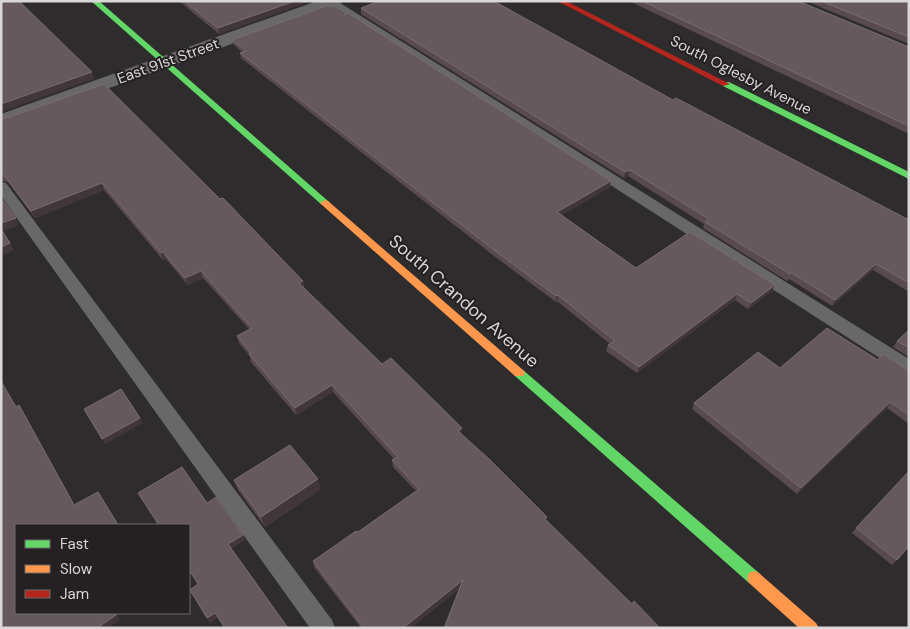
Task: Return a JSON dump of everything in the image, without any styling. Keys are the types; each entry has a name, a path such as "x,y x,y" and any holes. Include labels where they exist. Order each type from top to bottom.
{"street":[{"name":"South Crandon Avenue","path":"94,1 811,628"},
{"name":"South Oglesby Avenue","path":"560,1 909,176"},
{"name":"East 91st Street","path":"1,121 332,2"}],"lane":[{"path":"332,2 909,368"},
{"path":"1,186 324,628"}],"building":[{"path":"1,1 19,1 92,72 1,104"},
{"path":"184,1 295,1 218,28"},
{"path":"380,1 487,1 499,4 673,100 676,98 909,220 909,283 876,264 835,300 705,222 709,219 630,170 625,172 361,8"},
{"path":"642,1 798,1 909,47 909,126"},
{"path":"821,1 909,1 909,37"},
{"path":"329,5 344,15 348,13 611,181 557,212 636,268 690,232 775,285 751,303 737,294 639,367 608,345 615,341 558,295 556,296 494,250 240,53 246,51 232,40"},
{"path":"104,84 220,199 223,198 303,281 299,283 382,364 391,358 462,428 458,431 547,517 545,519 632,604 634,601 660,628 444,628 463,580 403,628 364,628 313,561 419,489 392,460 398,457 332,385 295,408 249,354 251,353 237,336 252,328 201,271 185,278 163,252 161,253 102,183 31,211 4,175 1,174 1,120"},
{"path":"1,198 16,218 1,223"},
{"path":"1,229 10,243 1,247"},
{"path":"827,328 878,360 883,354 909,369 909,415 890,402 801,488 694,403 758,352 780,368"},
{"path":"909,330 909,348 897,341"},
{"path":"1,381 16,407 19,405 74,505 98,492 117,523 15,524 15,614 116,615 97,628 1,628"},
{"path":"121,389 140,418 102,439 84,409"},
{"path":"290,445 318,479 261,517 234,480"},
{"path":"182,467 207,503 216,497 243,535 228,544 288,628 225,628 215,613 207,618 190,590 198,584 190,572 190,524 158,524 138,493"},
{"path":"909,471 909,546 897,560 856,528"}],"traffic: fast":[{"path":"94,1 325,203"},
{"path":"726,84 909,176"},
{"path":"519,373 754,578"}],"traffic: slow":[{"path":"325,203 519,373"},
{"path":"754,578 811,628"}],"traffic: jam":[{"path":"560,1 726,84"}]}
